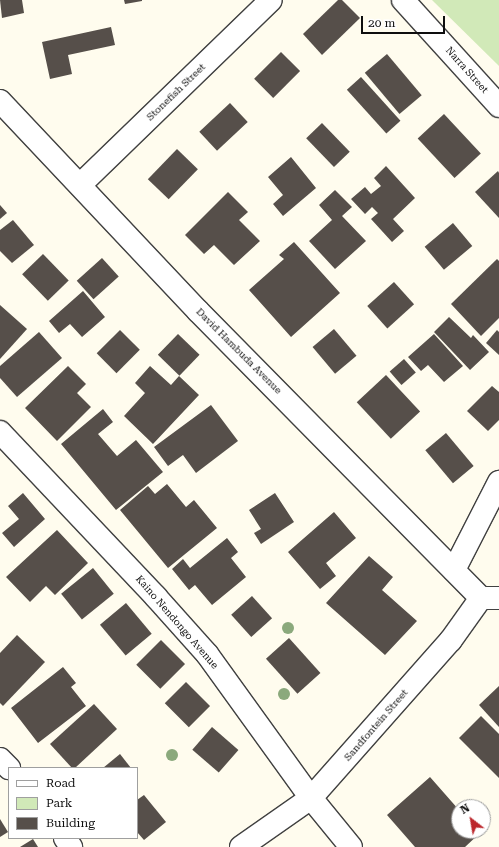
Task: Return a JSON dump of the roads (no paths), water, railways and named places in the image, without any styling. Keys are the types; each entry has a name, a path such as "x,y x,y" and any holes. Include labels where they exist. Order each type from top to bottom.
{"street":[{"name":"Stonefish Street","path":"81,184 271,0"},
{"name":"Narra Street","path":"402,0 499,106"},
{"name":"David Hambuda Avenue","path":"0,101 81,184 198,311 454,570 490,598"},
{"name":"Kaino Nendongo Avenue","path":"0,432 156,597 207,654 311,798 351,847"},
{"path":"454,570 499,482"},
{"name":"Sandfontein Street","path":"241,847 311,798 490,598"},
{"path":"0,759 8,767"}]}
